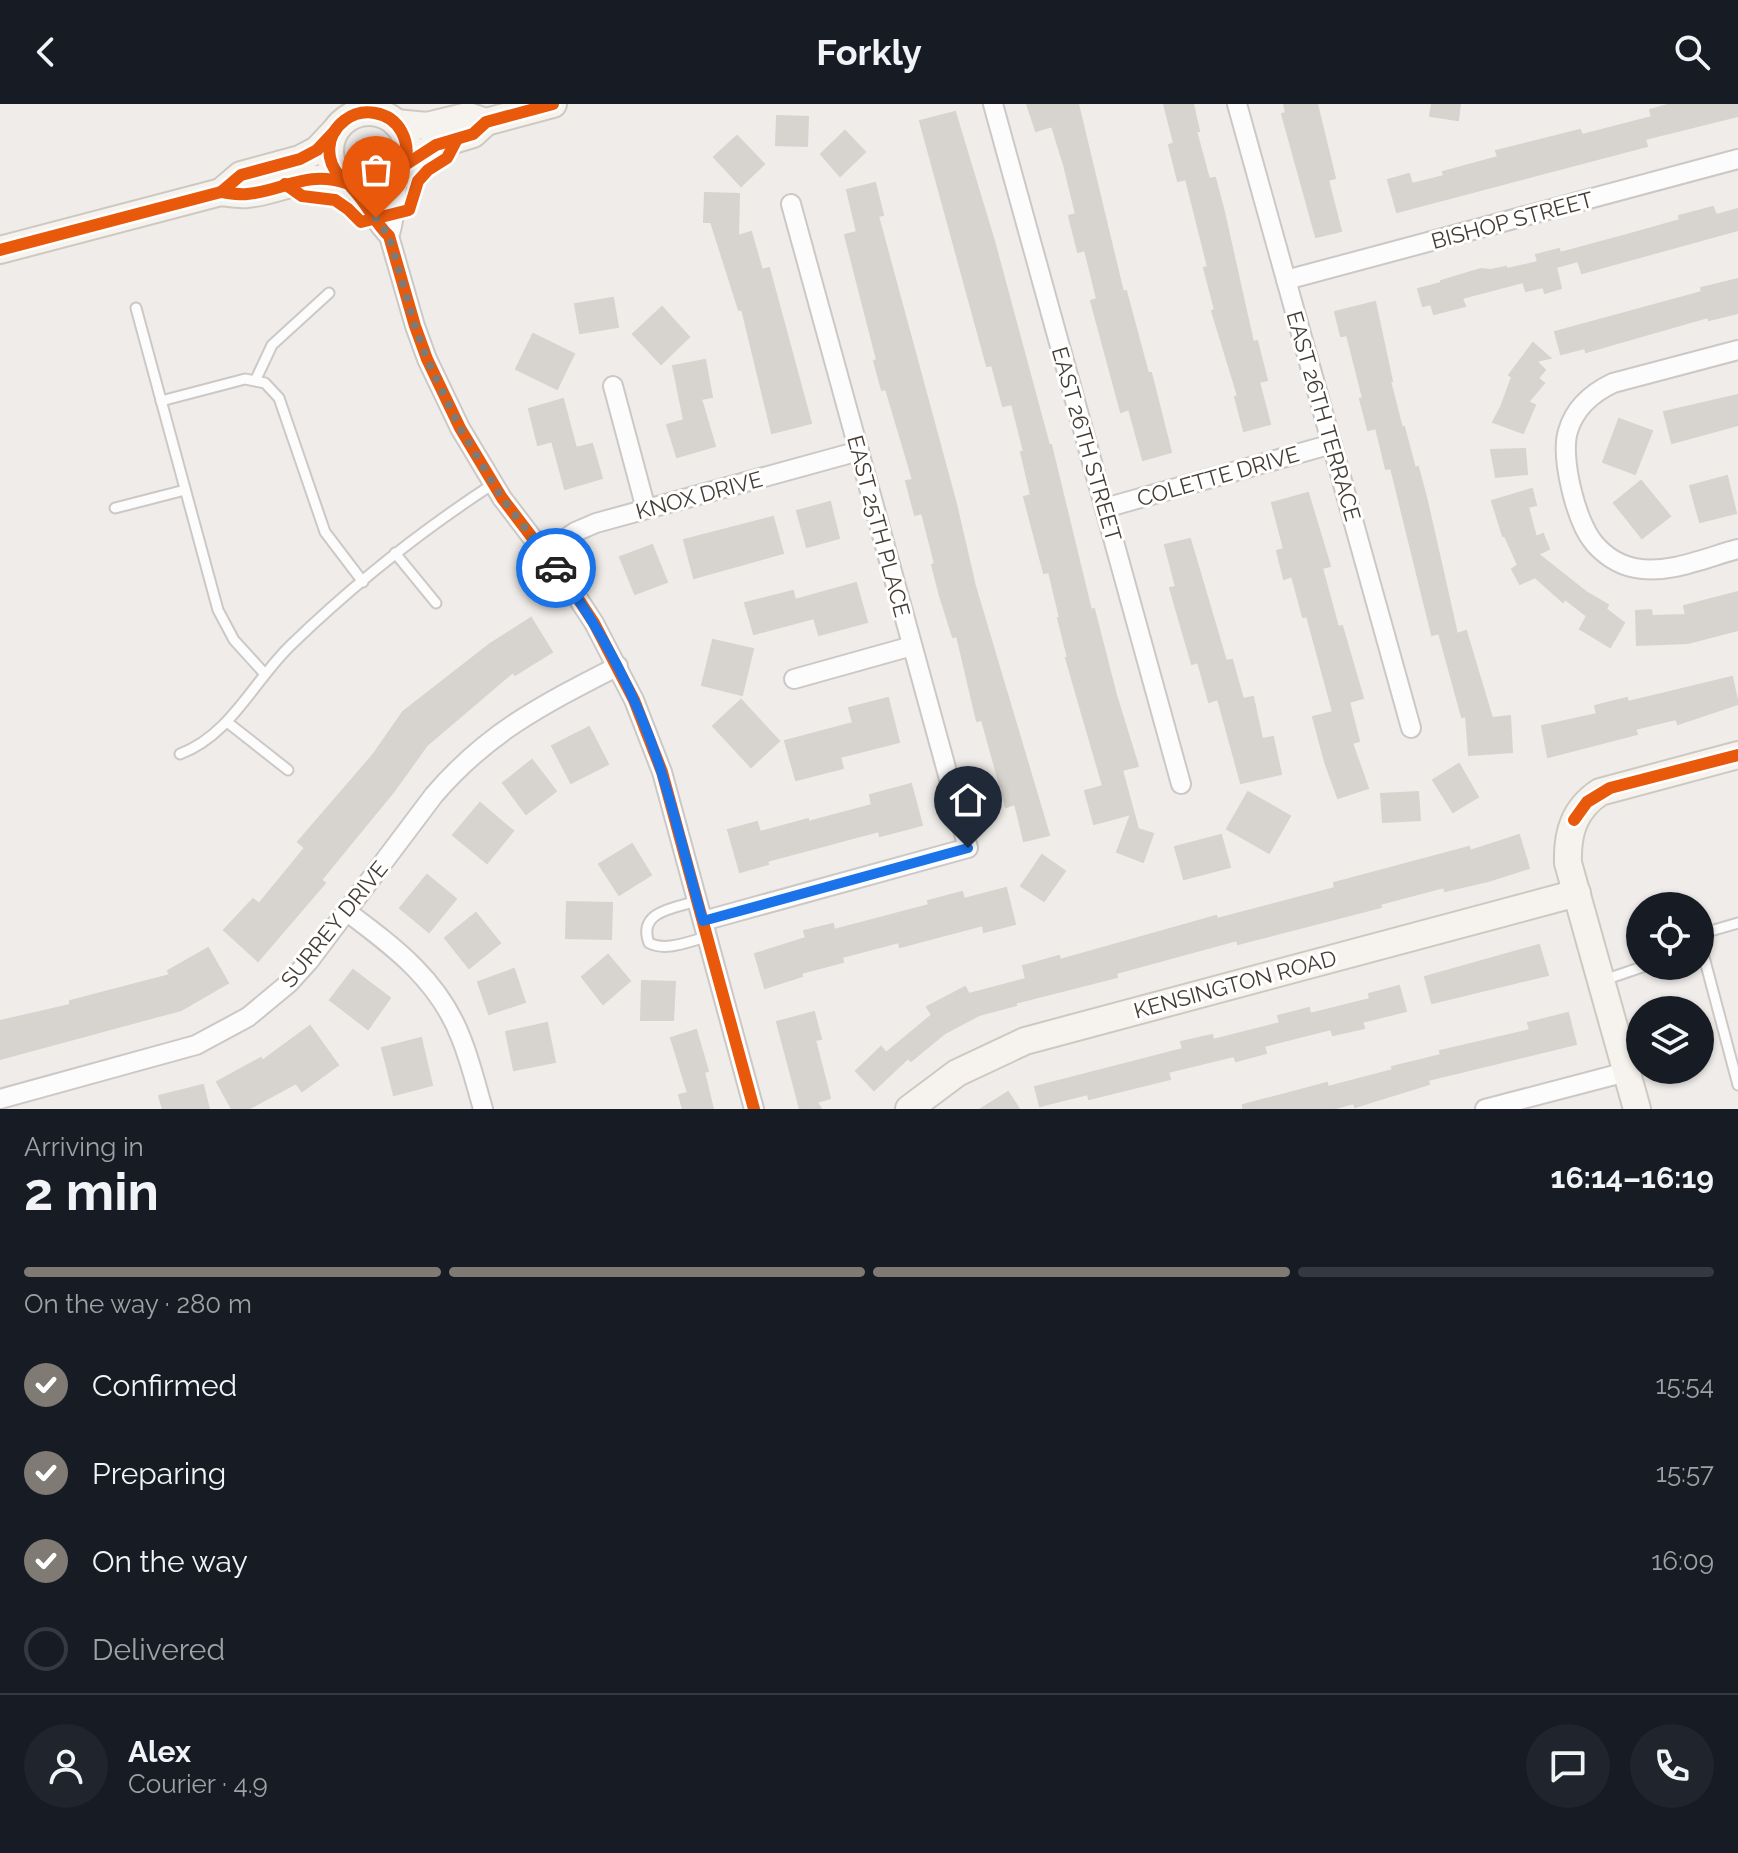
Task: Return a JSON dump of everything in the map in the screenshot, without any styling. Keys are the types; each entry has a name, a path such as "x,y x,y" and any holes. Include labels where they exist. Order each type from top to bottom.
{"street":[{"path":"0,250 221,192 247,194 322,179 364,190 379,189 436,145 473,134 486,122 553,104"},
{"name":"EAST 26TH STREET","path":"993,104 1181,784"},
{"name":"EAST 26TH TERRACE","path":"1237,104 1411,728"},
{"path":"221,192 241,175 300,159 317,150 338,121 359,114 384,114 427,126 468,116 486,122"},
{"path":"384,114 406,143 389,236"},
{"path":"338,121 330,149 331,162 337,174 366,202 382,230 389,236 427,359 460,428 493,484 594,623 639,711 662,772 754,1109"},
{"name":"BISHOP STREET","path":"1286,280 1738,159"},
{"name":"EAST 25TH PLACE","path":"705,929 968,848 791,204"},
{"path":"1738,350 1613,383 1598,391 1574,415 1565,445 1565,460 1584,526 1592,541 1619,563 1652,570 1738,549"},
{"path":"613,386 646,509"},
{"name":"COLETTE DRIVE","path":"1105,508 1332,444"},
{"name":"KNOX DRIVE","path":"545,553 585,528 859,451"},
{"path":"794,679 912,646"},
{"name":"SURREY DRIVE","path":"0,1099 174,1052 223,1032 248,1017 289,983 434,795 477,750 536,708 618,666"},
{"path":"1485,1109 1626,1072 1568,863 1567,849 1574,820 1587,802 1610,788 1736,759"},
{"name":"KENSINGTON ROAD","path":"909,1109 939,1084 1025,1041 1577,893"},
{"path":"346,911 397,949 437,991 462,1040 483,1109"},
{"path":"1630,1084 1637,1109"}],"lane":[{"path":"256,379 272,345 329,293"},
{"path":"136,308 218,610 234,640 264,673"},
{"path":"161,401 232,381 256,379 265,383 279,398 325,532 363,582"},
{"path":"180,754 207,742 292,643 395,553 434,522 493,484"},
{"path":"115,508 185,490"},
{"path":"395,553 436,603"},
{"path":"227,722 288,770"},
{"path":"697,901 651,917 646,926 646,935 649,943 667,947 705,929"},
{"path":"1714,930 1738,923"},
{"path":"1601,981 1626,972"},
{"path":"1710,980 1738,1085"}],"building":[{"path":"1027,104 1078,104 1123,292 1126,291 1148,373 1151,373 1171,452 1143,460 1129,409 1121,412 1091,301 1097,299 1085,250 1078,252 1069,216 1076,214 1064,165 1052,126 1036,131"},
{"path":"1164,104 1193,104 1199,131 1196,131 1209,179 1215,178 1253,342 1257,341 1267,380 1259,382 1270,424 1244,431 1235,397 1238,396 1212,311 1215,310 1204,268 1208,267 1186,179 1178,181 1169,145 1174,143"},
{"path":"1284,104 1317,104 1335,178 1328,180 1341,231 1316,237 1282,114 1286,113"},
{"path":"1432,104 1460,104 1458,120 1430,116"},
{"path":"1671,104 1738,104 1738,116 1645,139 1647,146 1397,212 1388,180 1409,174 1412,184 1444,176 1443,172 1498,157 1496,151 1580,130 1582,135 1652,117 1650,110"},
{"path":"955,112 1051,445 1091,610 1094,609 1138,766 1122,770 1138,829 1153,834 1143,862 1117,852 1131,814 1094,824 1085,791 1103,786 1066,658 1049,572 1044,573 1024,497 1031,495 1021,452 1024,452 1012,404 1003,406 992,365 987,366 920,121"},
{"path":"777,116 808,117 807,146 776,145"},
{"path":"845,131 865,152 840,176 821,154"},
{"path":"737,136 764,164 741,186 714,157"},
{"path":"875,183 883,215 878,216 956,504 975,586 1049,835 1024,841 1015,804 1006,807 982,720 977,721 957,636 953,637 940,596 922,513 915,515 906,481 913,480 886,389 882,390 845,235 857,232 847,190"},
{"path":"705,193 739,194 738,236 751,232 762,270 769,268 811,423 772,433 742,309 739,310 711,222 704,222"},
{"path":"1713,207 1716,215 1738,209 1738,230 1582,273 1578,261 1556,267 1561,288 1545,293 1543,287 1526,291 1523,282 1462,298 1465,306 1434,314 1431,304 1423,306 1418,289 1441,281 1481,269 1507,269 1538,262 1536,255 1559,249 1560,253 1627,235"},
{"path":"1738,279 1738,313 1709,320 1708,317 1586,352 1585,348 1561,354 1555,332 1702,292 1701,288"},
{"path":"613,298 618,327 580,333 575,304"},
{"path":"1375,302 1390,381 1415,468 1418,467 1457,634 1466,631 1492,718 1510,716 1512,752 1469,755 1466,716 1462,717 1439,633 1432,635 1391,468 1386,469 1376,428 1368,430 1347,335 1341,336 1335,312"},
{"path":"662,307 689,337 661,364 633,334"},
{"path":"533,334 574,354 557,389 516,369"},
{"path":"1533,343 1550,358 1536,361 1545,370 1538,378 1544,383 1528,402 1535,405 1523,433 1493,422 1512,377 1509,375"},
{"path":"705,360 712,397 701,399 715,446 677,457 667,425 684,420 673,366"},
{"path":"1738,395 1738,425 1672,443 1664,412"},
{"path":"563,399 576,448 592,444 602,478 565,489 552,441 538,445 529,409"},
{"path":"1619,419 1652,431 1635,474 1603,462"},
{"path":"1525,449 1527,474 1496,477 1491,450"},
{"path":"1727,476 1736,513 1700,522 1690,486"},
{"path":"1641,481 1670,516 1642,538 1614,503"},
{"path":"1532,489 1536,505 1528,507 1536,537 1543,534 1549,549 1538,554 1586,592 1608,605 1606,609 1624,623 1610,647 1580,629 1587,616 1565,599 1563,602 1535,577 1520,584 1512,569 1518,565 1503,536 1492,501"},
{"path":"1308,493 1330,566 1322,568 1338,627 1342,626 1363,698 1349,702 1359,741 1352,743 1368,788 1338,798 1313,717 1333,712 1307,616 1303,617 1292,576 1284,579 1277,551 1284,549 1272,503"},
{"path":"830,502 839,538 807,547 797,511"},
{"path":"773,517 783,553 694,578 684,540"},
{"path":"1190,539 1226,661 1232,660 1243,699 1253,697 1262,739 1273,737 1281,774 1241,783 1218,699 1209,702 1198,662 1192,664 1170,588 1176,587 1165,545"},
{"path":"652,545 667,582 635,594 620,557"},
{"path":"856,583 867,622 819,635 814,618 754,634 745,603 793,591 795,600"},
{"path":"1738,592 1738,630 1688,643 1637,645 1636,611 1651,610 1652,616 1686,615 1684,606"},
{"path":"531,618 552,652 515,675 513,672 427,745 394,791 321,880 325,883 258,961 224,930 253,899 259,904 305,848 298,842 373,755 403,712 490,644"},
{"path":"713,640 753,649 742,695 702,685"},
{"path":"1732,677 1738,704 1678,724 1676,719 1635,729 1637,734 1548,757 1542,726 1597,714 1595,706 1627,698 1628,702"},
{"path":"888,698 899,742 840,757 843,768 796,780 785,741 853,723 849,708"},
{"path":"741,700 779,741 751,767 713,726"},
{"path":"589,727 608,764 571,783 552,746"},
{"path":"532,760 556,791 526,814 503,783"},
{"path":"1459,764 1478,797 1453,812 1433,780"},
{"path":"911,784 922,825 880,836 879,831 767,861 768,864 740,872 728,830 757,822 760,832 808,819 808,822 872,805 870,795"},
{"path":"1248,792 1290,816 1269,853 1227,829"},
{"path":"1418,792 1420,820 1383,822 1381,794"},
{"path":"480,803 513,831 487,863 453,835"},
{"path":"1221,835 1230,867 1184,879 1175,847"},
{"path":"1519,835 1529,868 1445,891 1444,887 1380,904 1381,907 1238,944 1237,940 979,1015 945,1033 911,1061 908,1058 874,1090 856,1071 881,1047 886,1053 932,1015 927,1007 965,987 969,994 1026,979 1023,966 1059,956 1060,960 1216,916 1217,919 1335,888 1334,883 1469,847 1470,851"},
{"path":"632,844 651,875 619,895 599,864"},
{"path":"1042,855 1065,871 1044,901 1021,886"},
{"path":"427,875 456,899 429,932 400,908"},
{"path":"1006,888 1015,924 984,932 983,925 900,947 899,942 842,957 843,962 801,973 802,976 765,988 755,954 806,938 804,931 833,924 834,930 929,905 928,901 962,892 964,899"},
{"path":"567,902 612,903 611,939 566,938"},
{"path":"476,913 500,943 469,968 445,938"},
{"path":"1539,945 1548,975 1432,1003 1425,977"},
{"path":"208,948 228,983 181,1010 0,1059 0,1021 70,1005 70,1001 170,975 168,971"},
{"path":"608,955 630,981 603,1004 582,977"},
{"path":"514,969 525,1002 489,1014 478,982"},
{"path":"353,970 390,998 368,1029 330,1000"},
{"path":"642,981 675,982 673,1020 641,1020"},
{"path":"1399,986 1406,1011 1362,1022 1364,1028 1333,1035 1331,1029 1264,1046 1266,1053 1236,1061 1234,1056 1168,1072 1170,1079 1089,1099 1088,1094 1040,1106 1035,1087 1183,1049 1181,1042 1212,1035 1213,1040 1280,1023 1278,1016 1309,1008 1310,1014 1370,999 1369,994"},
{"path":"814,1012 821,1039 815,1040 830,1098 817,1102 821,1109 800,1109 777,1022"},
{"path":"1568,1013 1576,1044 1428,1080 1429,1084 1355,1107 1354,1103 1332,1109 1243,1109 1243,1105 1327,1083 1328,1087 1441,1055 1440,1051 1530,1030 1528,1023"},
{"path":"547,1023 555,1062 514,1070 506,1032"},
{"path":"310,1026 338,1065 302,1091 296,1083 248,1109 232,1109 217,1082 261,1058 262,1061"},
{"path":"696,1030 708,1071 704,1072 713,1109 683,1109 679,1095 688,1093 671,1038"},
{"path":"421,1038 432,1085 394,1095 382,1048"},
{"path":"203,1085 209,1109 163,1109 159,1096"},
{"path":"1008,1092 1019,1109 981,1109"}],"cycle path":[{"path":"405,165 436,145 473,134 486,122 553,104"},
{"path":"399,176 383,187 366,190 352,186 332,164 329,149 333,134 345,120 355,115 371,112 384,115 397,125 405,139 405,165"},
{"path":"221,192 241,175 300,159 317,150 335,131"},
{"path":"285,184 302,196 335,200 361,222 409,210 418,181 428,170 447,158 457,139"},
{"path":"0,250 221,192 247,194 319,179 346,183"},
{"path":"351,187 389,236 427,359 460,428 502,498 594,623 634,700 662,772 754,1109"},
{"path":"1574,820 1587,802 1610,788 1738,755"}],"way so far":[{"path":"376,218 389,236 427,359 460,428 502,498 556,568"}],"route":[{"path":"556,568 594,623 634,700 662,772 703,921 968,848"}]}
